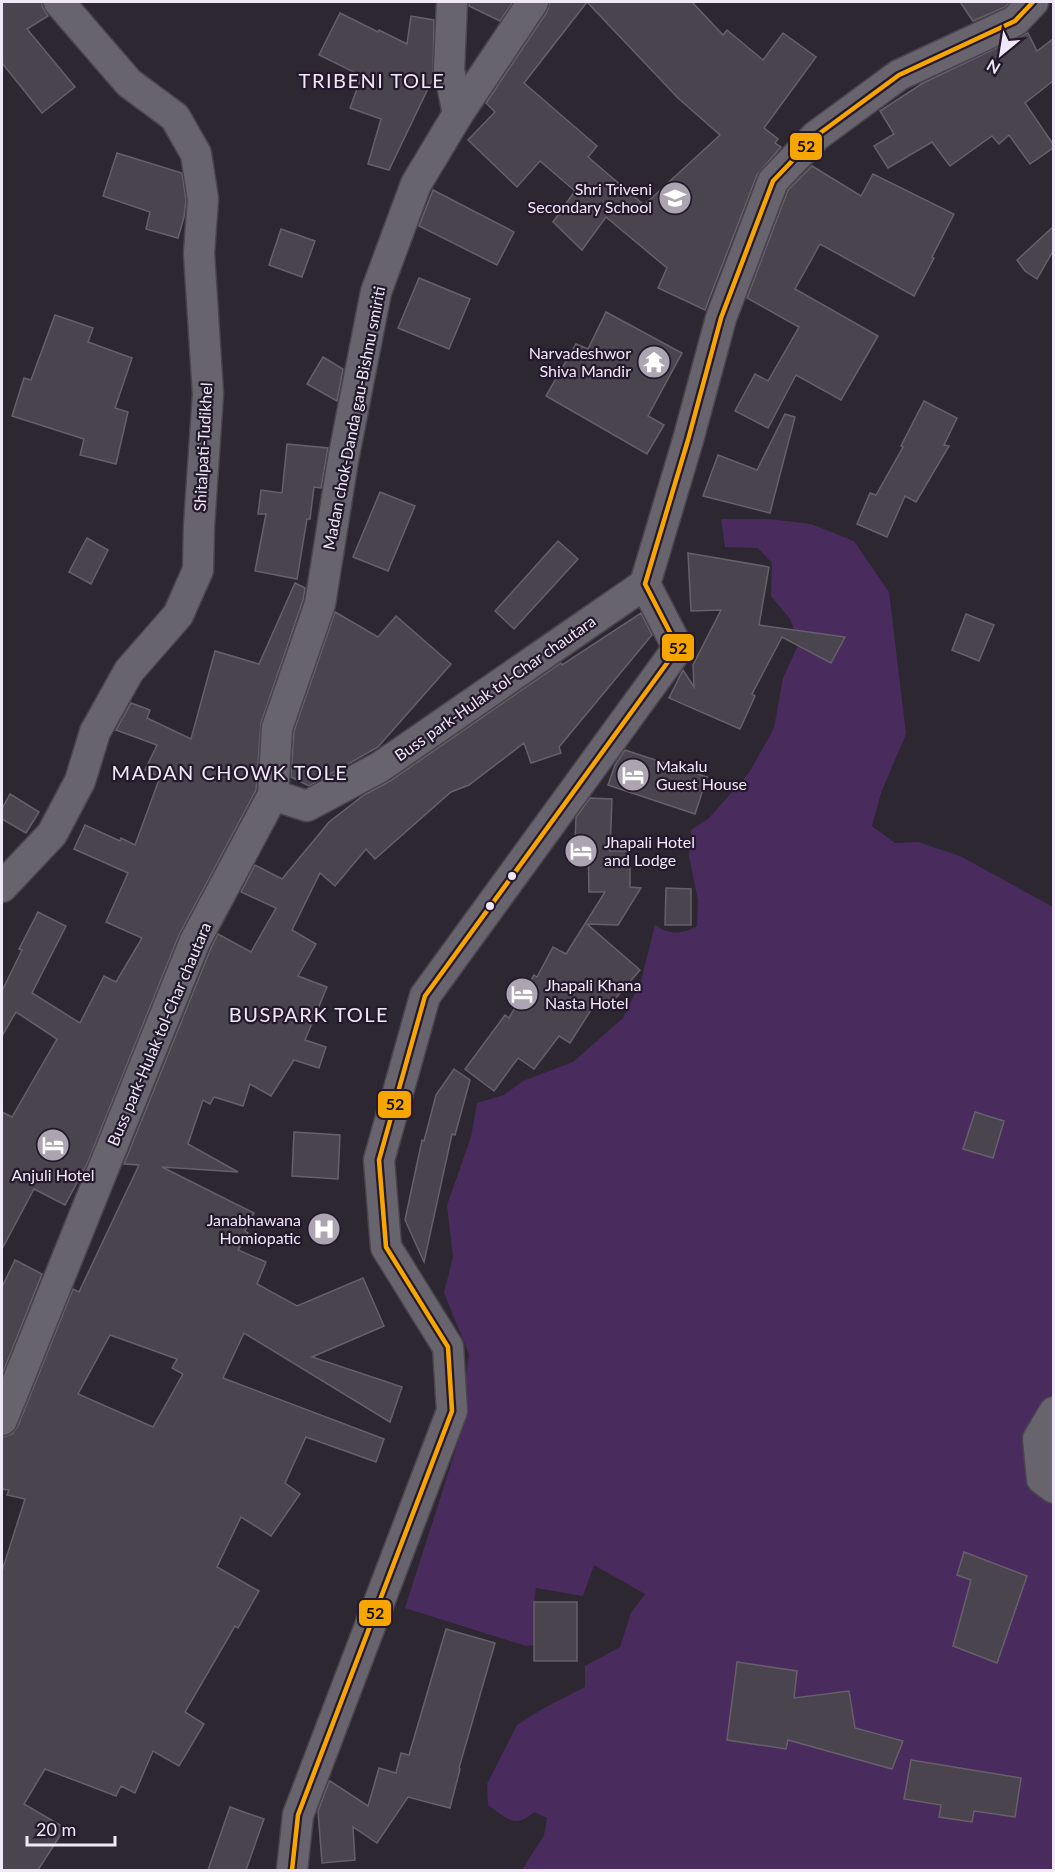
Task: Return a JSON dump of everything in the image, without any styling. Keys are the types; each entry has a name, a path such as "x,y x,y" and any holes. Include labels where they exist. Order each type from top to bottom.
{"street":[{"name":"Shitalpati-Tudikhel","path":"2,887 52,834 80,781 95,732 129,670 178,615 198,570 208,394 199,253 203,199 196,154 175,117 129,83 59,2"},
{"path":"452,2 449,70 458,114"},
{"name":"Madan chok-Danda gau-Bishnu smiriti","path":"273,795 277,728 320,604 343,460 376,292 416,184 458,114 533,2"},
{"path":"292,1870 298,1815 452,1411 448,1347 386,1247 379,1160 425,996 678,648 645,584 721,318 772,181 816,136 899,75 1015,21 1033,2"},
{"name":"Buss park-Hulak tol-Char chautara","path":"2,1420 195,941 273,795 306,806 380,767 645,584"},
{"path":"1053,1412 1038,1439 1042,1479 1053,1488"}],"shaded area":[{"path":"721,519 769,519 811,524 854,541 889,592 906,734 881,793 872,826 895,843 918,842 960,856 1053,907 1053,1403 1041,1408 1053,1498 1053,1870 522,1870 544,1835 547,1818 534,1812 522,1820 516,1821 505,1817 488,1805 487,1784 517,1725 585,1687 585,1666 620,1647 631,1613 645,1594 594,1565 583,1596 536,1588 534,1645 526,1646 405,1608 456,1449 469,1354 444,1293 453,1257 447,1205 471,1137 477,1103 504,1095 523,1081 573,1062 623,1018 641,981 655,925 676,933 697,926 698,900 689,856 691,830 708,819 749,773 774,728 783,678 799,643 790,619 771,596 772,563 758,548 725,547"}],"building":[{"path":"2,2 42,2 48,16 27,29 75,87 42,113 2,63"},
{"path":"469,2 513,2 500,21 469,6"},
{"path":"550,2 587,2 692,2 723,35 727,30 763,60 783,33 816,57 764,128 778,139 775,143 781,147 757,175 705,310 658,288 667,268 606,217 582,250 553,222 575,191 540,161 517,187 468,140 495,112 486,103 547,12","holes":["587,2 678,98 720,135 644,205 588,157 597,146 524,83"]},
{"path":"960,2 1010,2 1005,7 973,21"},
{"path":"340,13 407,44 411,16 434,20 433,78 389,170 368,164 381,119 350,108 361,78 357,76 358,74 319,55"},
{"path":"1028,33 1037,51 1053,39 1053,81 1025,103 1053,144 1053,148 1030,164 1009,135 999,144 992,136 950,166 932,142 888,168 874,146 894,134 880,111 923,83"},
{"path":"117,153 182,173 186,200 178,238 146,229 150,212 103,196"},
{"path":"812,166 861,196 873,174 954,214 914,296 820,244 795,289 878,336 841,400 796,375 768,428 735,411 755,374 768,381 799,327 747,298 788,190"},
{"path":"433,190 514,232 497,265 419,226"},
{"path":"1053,227 1053,251 1037,279 1025,271 1017,260"},
{"path":"281,229 315,241 302,277 269,265"},
{"path":"419,278 470,299 449,349 398,328"},
{"path":"606,312 682,353 648,416 664,425 647,454 546,396 576,344 588,349"},
{"path":"55,315 93,328 88,342 132,358 115,408 128,412 116,464 80,455 84,439 12,416 24,378 31,380"},
{"path":"323,357 343,369 337,401 307,384"},
{"path":"924,401 957,418 944,445 949,446 916,502 905,496 887,537 857,524 870,493 876,495 903,447 901,446"},
{"path":"785,414 795,417 770,513 703,496 718,455 757,470"},
{"path":"287,444 328,448 321,488 314,487 310,519 307,519 297,579 255,571 266,514 258,514 261,490 282,493"},
{"path":"380,492 415,506 388,571 353,557"},
{"path":"87,538 108,550 91,584 69,572"},
{"path":"558,541 578,559 514,629 495,611"},
{"path":"688,553 769,567 759,625 845,637 831,663 782,637 752,694 755,696 740,729 669,698 683,670 694,687 693,665 721,610 691,611"},
{"path":"295,583 305,588 303,600 261,723 256,790 179,935 87,1164 65,1205 34,1189 2,1249 2,1112 12,1117 57,1039 16,1012 2,1036 2,991 22,950 19,949 38,912 66,926 32,993 80,1023 104,976 116,982 142,938 106,922 128,873 74,849 85,825 120,841 121,838 135,845 160,777 145,770 157,745 116,730 131,703 150,710 147,718 191,739 215,651 259,664"},
{"path":"335,612 378,637 396,616 451,664 378,747 309,786 291,777 294,731"},
{"path":"641,613 652,635 559,747 561,753 531,763 524,743 469,785 451,792 375,859 366,849 335,886 320,873 292,930 316,944 298,976 327,987 305,1040 326,1047 319,1068 294,1060 271,1096 250,1084 243,1106 214,1097 210,1104 203,1100 188,1144 238,1172 162,1167 254,1213 245,1231 248,1233 238,1250 266,1262 257,1284 297,1306 363,1278 384,1326 312,1357 402,1387 390,1422 244,1333 223,1378 384,1439 376,1462 306,1437 285,1483 300,1494 271,1536 241,1517 217,1567 259,1591 238,1628 235,1626 185,1712 204,1724 179,1766 153,1751 135,1793 121,1786 116,1796 45,1769 24,1804 65,1828 38,1870 2,1870 2,1571 25,1499 7,1495 9,1490 2,1489 2,1437 12,1434 18,1426 73,1289 79,1292 139,1165 124,1164 211,948 218,934 251,952 276,908 241,892 255,865 282,879 329,822 364,795 390,781 561,663 562,665","holes":["110,1335 177,1359 172,1368 183,1374 153,1427 78,1394"]},
{"path":"966,614 994,625 979,661 952,650"},
{"path":"625,750 707,777 695,814 608,785 615,765"},
{"path":"10,794 39,812 26,833 2,819 2,809"},
{"path":"590,798 612,799 610,851 630,851 630,887 641,888 618,925 587,924 640,970 608,1007 598,999 570,1043 559,1036 534,1069 518,1058 494,1091 465,1069 505,1015 509,1018 534,975 537,977 553,947 566,954 605,892 589,892 588,841 575,840 576,817"},
{"path":"666,888 691,889 691,925 665,925"},
{"path":"454,1069 470,1080 455,1135 452,1134 424,1262 405,1220 422,1140 424,1141 436,1095"},
{"path":"975,1112 1004,1121 993,1158 963,1149"},
{"path":"294,1132 340,1135 338,1179 292,1176"},
{"path":"15,1260 42,1274 2,1375 2,1287"},
{"path":"964,1552 1027,1576 997,1663 953,1646 971,1580 957,1575"},
{"path":"534,1602 577,1602 577,1661 534,1661"},
{"path":"446,1629 495,1643 459,1768 450,1808 408,1797 377,1843 353,1827 355,1860 322,1863 318,1811 329,1782 368,1806 379,1768 396,1773 401,1753 409,1755"},
{"path":"737,1662 797,1671 794,1698 849,1691 855,1728 903,1741 892,1769 788,1740 786,1749 727,1740"},
{"path":"911,1760 1021,1778 1015,1817 974,1811 972,1822 939,1817 941,1805 904,1799"},
{"path":"230,1807 264,1819 246,1870 208,1870"}],"transit line":[{"name":"52","path":"292,1870 298,1815 452,1411 448,1347 386,1247 379,1160 425,996 678,648 645,584 721,318 773,181 816,136 899,75 1015,21 1033,2"}],"place":[{"name":"Shri Triveni Secondary School","path":"675,198"},
{"name":"Narvadeshwor Shiva Mandir","path":"654,362"},
{"name":"Makalu Guest House","path":"633,775"},
{"name":"Jhapali Hotel and Lodge","path":"581,851"},
{"name":"Jhapali Khana Nasta Hotel","path":"522,994"},
{"name":"Anjuli Hotel","path":"53,1145"},
{"name":"Janabhawana Homiopatic","path":"324,1229"}],"district":[{"name":"TRIBENI TOLE","path":"372,81"},
{"name":"MADAN CHOWK TOLE","path":"230,773"},
{"name":"BUSPARK TOLE","path":"309,1015"}]}
